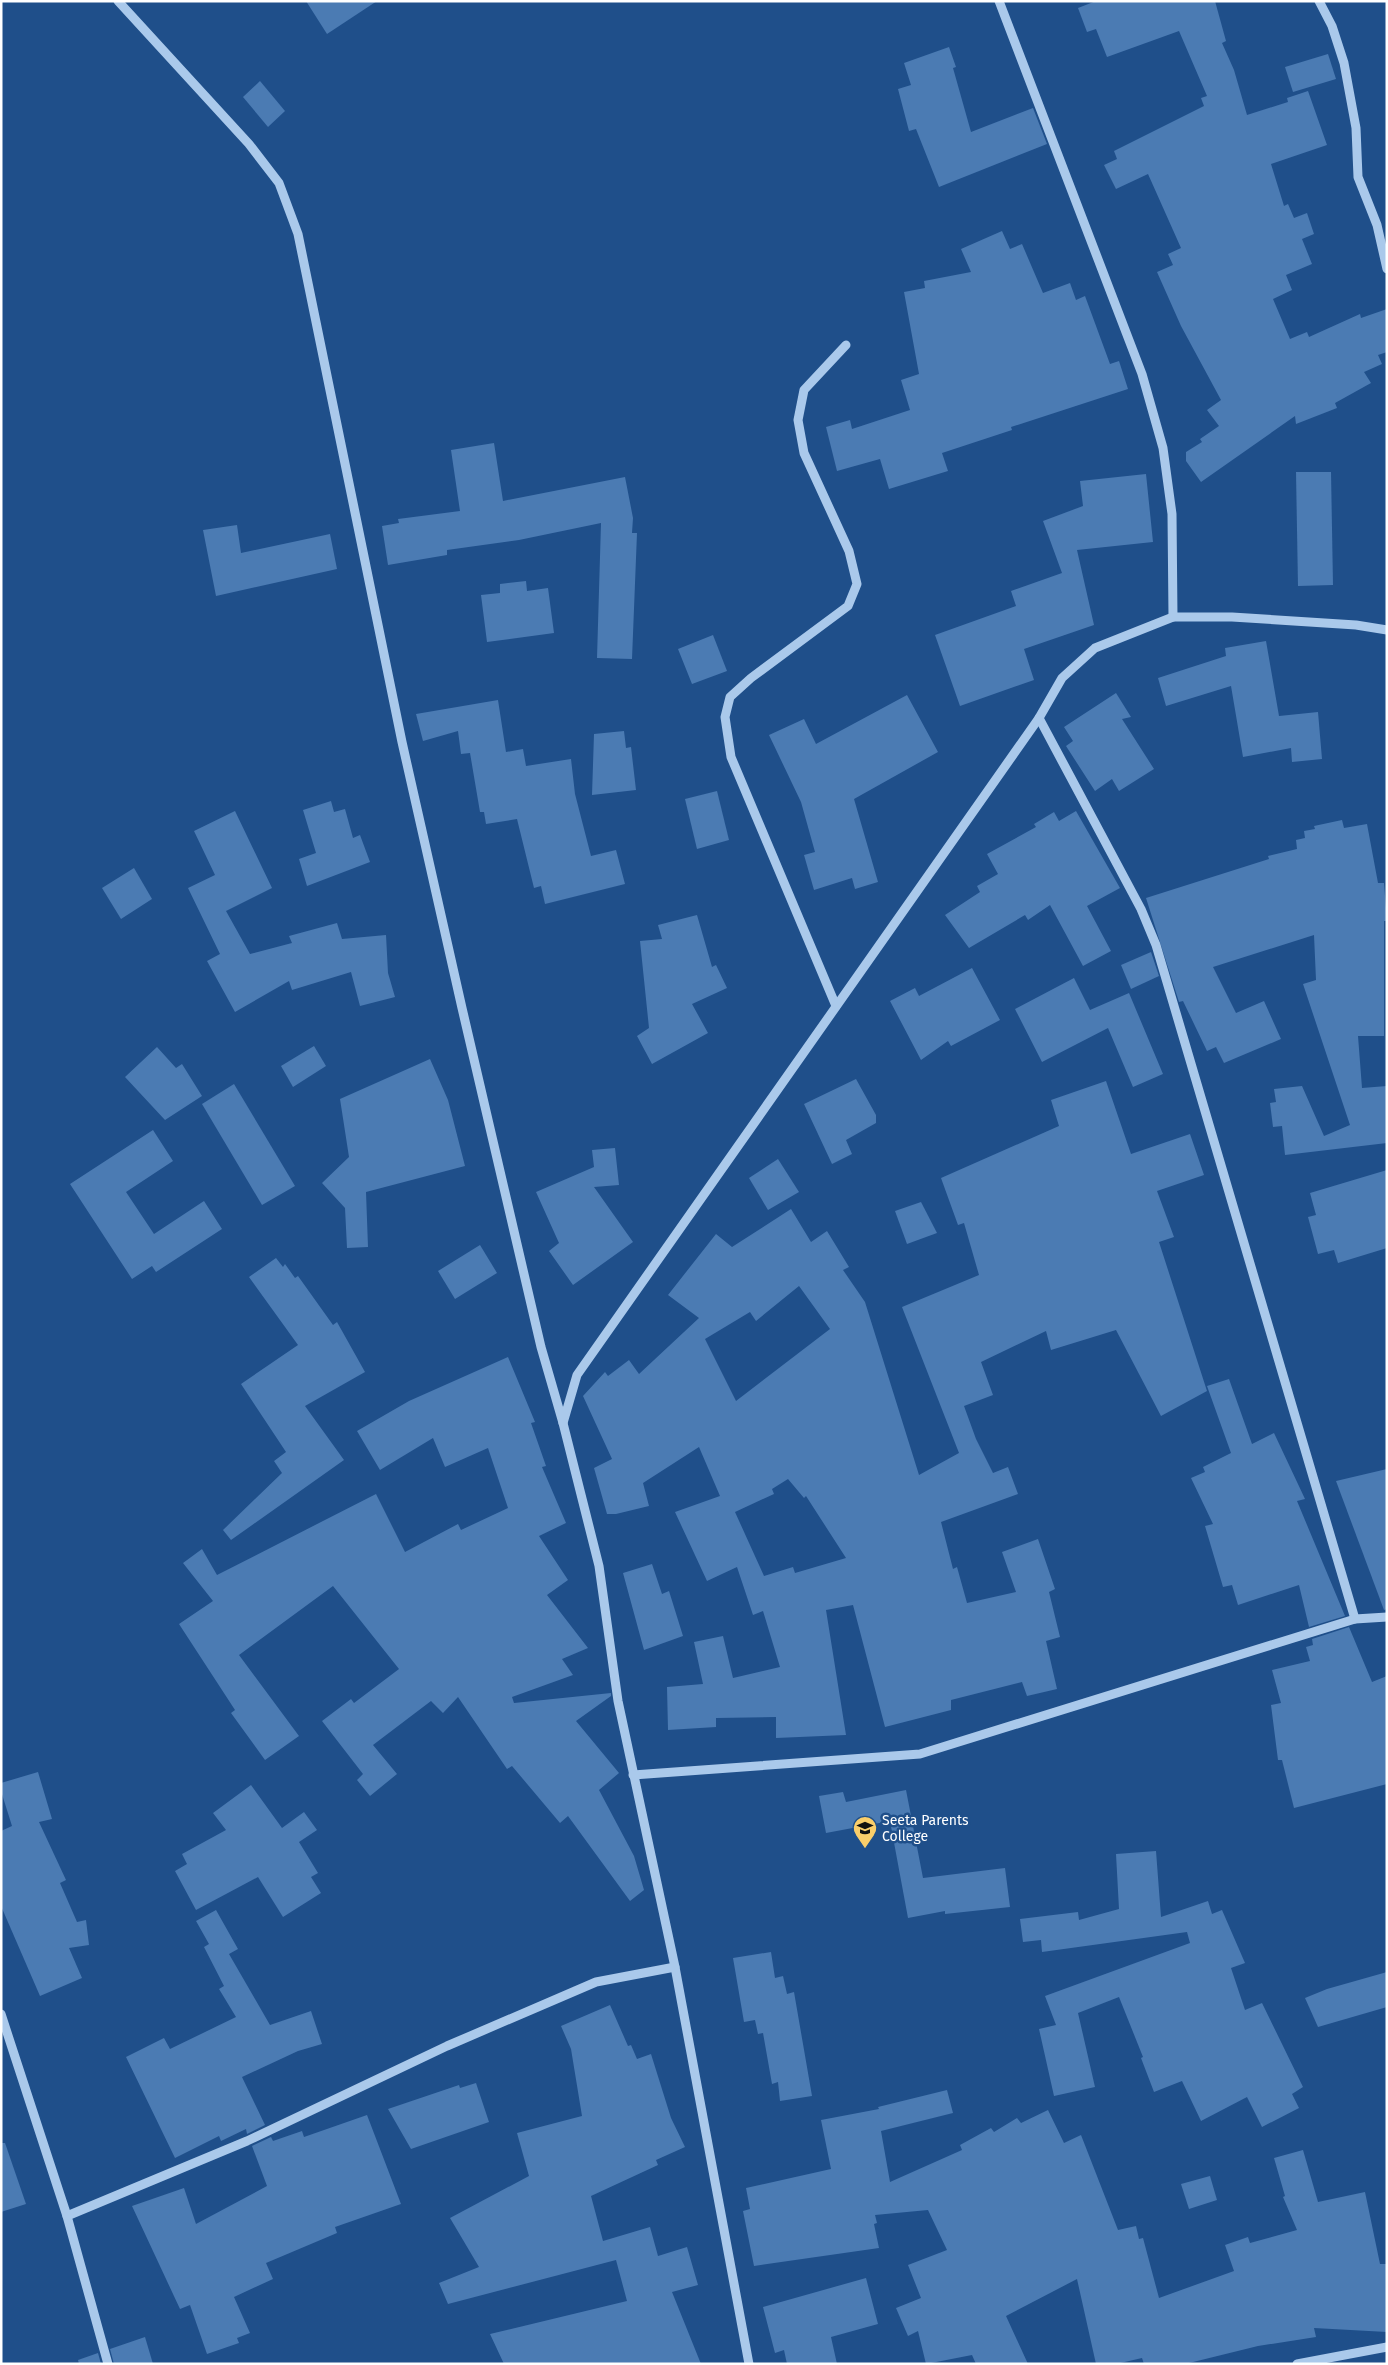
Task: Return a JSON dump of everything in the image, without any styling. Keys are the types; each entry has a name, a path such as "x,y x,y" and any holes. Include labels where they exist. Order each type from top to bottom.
{"street":[{"path":"118,1 249,144 279,183 298,234 402,742 541,1347 563,1423 599,1566 618,1701 675,1967 749,2364"},
{"path":"999,1 1142,374 1162,448 1172,514 1173,617"},
{"path":"1319,1 1332,26 1344,63 1356,128 1358,178 1377,225 1387,269"},
{"path":"836,1006 731,758 725,717 730,697 751,678 848,606 857,584 848,551 804,453 798,420 804,390 846,345"},
{"path":"563,1423 577,1375 1039,718 1062,678 1095,648 1173,617 1251,618 1356,625 1387,630"},
{"path":"1039,718 1141,909 1156,945 1355,1619"},
{"path":"633,1775 920,1754 1355,1619 1387,1617"},
{"path":"68,2216 247,2141 447,2046 596,1982 675,1967"},
{"path":"1,2014 68,2216 108,2364"},
{"path":"1297,2364 1387,2347"}],"building":[{"path":"306,1 377,1 327,34"},
{"path":"1096,1 1215,1 1226,41 1222,43 1234,70 1247,115 1288,102 1287,98 1308,91 1327,145 1271,164 1284,206 1288,204 1294,218 1307,213 1314,234 1302,239 1312,264 1286,275 1292,290 1273,299 1290,339 1307,332 1309,337 1360,314 1361,318 1387,309 1387,352 1378,355 1382,364 1364,372 1371,383 1335,403 1337,408 1296,424 1295,416 1201,482 1186,461 1186,452 1202,442 1200,439 1219,426 1207,410 1221,400 1181,326 1157,272 1173,265 1168,254 1181,248 1148,174 1116,189 1104,165 1117,159 1114,151 1204,106 1201,98 1207,96 1179,31 1107,57 1096,29 1087,32 1078,8"},
{"path":"949,47 956,67 953,68 971,132 1033,108 1047,144 939,187 916,129 909,131 898,89 911,85 904,63"},
{"path":"1328,54 1336,79 1293,92 1285,67"},
{"path":"260,81 285,111 268,127 243,97"},
{"path":"1002,231 1010,249 1022,244 1043,293 1070,283 1076,300 1085,296 1110,364 1119,361 1128,389 1011,427 1012,430 942,453 948,471 889,489 880,459 837,471 826,427 850,420 852,429 910,410 901,380 919,374 904,292 925,288 924,281 971,272 961,249"},
{"path":"494,443 503,501 625,477 633,518 632,533 637,533 632,659 597,658 601,523 519,540 447,550 447,555 388,565 382,526 399,523 398,519 460,511 451,450"},
{"path":"1296,472 1331,472 1333,585 1298,586"},
{"path":"1146,474 1153,542 1077,550 1094,625 1024,649 1034,680 960,706 935,635 1016,606 1011,591 1062,573 1043,521 1083,506 1080,481"},
{"path":"237,525 241,553 330,534 337,569 216,596 203,530"},
{"path":"526,581 527,591 548,588 554,633 487,642 481,595 500,593 500,584"},
{"path":"713,635 727,671 692,684 678,649"},
{"path":"1266,641 1279,716 1318,712 1322,759 1292,762 1291,748 1243,757 1231,686 1166,706 1158,678 1226,656 1225,648"},
{"path":"1116,693 1131,717 1122,719 1154,769 1119,791 1112,779 1095,791 1066,746 1073,741 1064,727"},
{"path":"907,695 938,752 854,799 878,882 855,889 852,878 814,890 804,855 815,852 801,802 769,735 804,719 816,744"},
{"path":"498,700 506,752 523,749 526,766 571,759 575,794 591,856 616,850 625,884 545,904 541,886 534,888 517,819 486,824 484,812 480,812 470,753 461,754 458,731 423,741 416,714"},
{"path":"624,731 626,748 631,747 636,790 592,795 594,734"},
{"path":"717,791 729,840 697,849 685,799"},
{"path":"331,801 334,812 345,809 353,838 360,835 370,862 307,886 299,859 316,853 303,810"},
{"path":"235,811 272,888 226,911 250,954 292,943 289,936 337,923 342,939 386,935 388,973 395,997 360,1006 351,972 292,990 289,981 235,1012 207,961 220,954 188,888 215,875 194,831"},
{"path":"1076,811 1120,888 1087,906 1111,951 1083,966 1050,905 1028,920 1025,915 969,948 945,915 980,892 977,886 998,874 987,854 1036,827 1034,824 1054,812 1059,821"},
{"path":"1342,820 1344,828 1367,824 1378,883 1384,883 1387,921 1384,921 1384,1036 1358,1036 1362,1088 1387,1086 1387,1143 1285,1155 1282,1126 1273,1127 1270,1103 1276,1102 1274,1089 1302,1086 1324,1136 1350,1125 1303,984 1316,980 1314,935 1213,967 1236,1013 1264,1001 1281,1039 1224,1063 1216,1047 1207,1051 1183,1001 1179,1002 1146,898 1269,859 1268,856 1297,849 1296,840 1305,838 1304,831 1315,829 1314,826"},
{"path":"134,868 152,899 121,919 102,888"},
{"path":"697,915 712,967 716,965 727,988 692,1004 708,1033 652,1064 637,1036 649,1028 640,941 662,939 658,925"},
{"path":"1151,952 1159,976 1131,989 1121,965"},
{"path":"972,968 1000,1020 951,1046 948,1041 921,1060 890,1001 915,988 919,996"},
{"path":"1074,978 1090,1010 1129,993 1163,1074 1133,1087 1108,1028 1042,1062 1015,1009"},
{"path":"314,1046 326,1066 293,1087 281,1066"},
{"path":"157,1047 176,1068 182,1064 202,1096 165,1120 125,1077"},
{"path":"430,1059 448,1100 465,1166 366,1192 368,1247 347,1248 345,1208 322,1183 349,1157 340,1099"},
{"path":"856,1079 876,1115 876,1123 846,1140 852,1154 832,1164 804,1104"},
{"path":"1106,1081 1131,1154 1190,1134 1204,1175 1157,1191 1174,1237 1159,1242 1207,1391 1161,1416 1116,1330 1051,1350 1046,1331 981,1362 993,1395 964,1406 976,1439 993,1473 1008,1467 1018,1494 941,1522 953,1569 957,1567 967,1603 1016,1592 1002,1552 1038,1539 1055,1589 1049,1592 1060,1637 1046,1641 1057,1689 1027,1696 1022,1682 951,1700 951,1710 885,1727 853,1605 826,1610 846,1735 776,1738 776,1717 716,1718 716,1727 668,1730 667,1687 703,1684 694,1642 723,1636 733,1678 780,1667 763,1611 753,1615 737,1567 707,1581 675,1512 720,1496 699,1447 643,1483 649,1506 616,1514 607,1514 594,1468 612,1459 583,1396 605,1372 608,1376 629,1360 639,1374 699,1318 668,1295 716,1234 732,1247 791,1209 811,1242 827,1231 849,1267 843,1270 865,1302 919,1475 959,1453 902,1307 979,1275 964,1223 958,1225 941,1178 1059,1126 1051,1100","holes":["799,1286 830,1329 736,1401 705,1339 750,1312 756,1321","788,1479 804,1498 806,1496 846,1558 795,1573 793,1567 764,1576 735,1512 774,1494 772,1489"]},
{"path":"234,1084 295,1186 262,1205 202,1104"},
{"path":"153,1130 173,1161 126,1192 154,1234 204,1201 222,1229 156,1272 152,1266 132,1279 70,1184"},
{"path":"615,1148 619,1185 594,1187 633,1242 573,1285 549,1251 559,1243 536,1192 594,1167 592,1150"},
{"path":"778,1159 799,1192 768,1210 749,1178"},
{"path":"1387,1170 1387,1248 1338,1263 1334,1250 1318,1254 1308,1217 1316,1215 1310,1193"},
{"path":"921,1202 937,1233 907,1244 895,1211"},
{"path":"480,1245 497,1273 455,1299 438,1271"},
{"path":"276,1258 283,1267 285,1264 295,1278 298,1276 333,1325 337,1322 365,1372 305,1406 344,1460 231,1540 223,1530 282,1473 274,1461 286,1452 241,1384 298,1345 249,1277"},
{"path":"508,1357 535,1422 531,1423 546,1466 542,1467 566,1523 539,1536 568,1580 547,1595 588,1648 562,1659 573,1675 512,1697 514,1703 611,1693 611,1696 576,1721 619,1773 599,1790 634,1856 644,1890 630,1901 568,1816 560,1823 512,1766 507,1769 458,1697 443,1713 431,1701 373,1745 397,1774 370,1796 357,1780 363,1774 322,1721 351,1699 354,1703 399,1669 333,1586 239,1655 299,1736 265,1760 231,1713 235,1710 179,1624 213,1601 183,1563 202,1549 217,1575 376,1494 405,1552 458,1524 461,1530 508,1508 488,1448 445,1467 433,1438 380,1470 357,1431 409,1401"},
{"path":"1229,1379 1252,1444 1274,1433 1305,1499 1297,1501 1345,1616 1309,1627 1299,1585 1238,1605 1232,1585 1223,1587 1205,1526 1213,1524 1191,1478 1205,1472 1203,1467 1231,1453 1207,1386"},
{"path":"1387,1469 1387,1609 1384,1610 1336,1481"},
{"path":"652,1564 662,1594 669,1591 683,1636 644,1650 623,1573"},
{"path":"1349,1627 1372,1682 1387,1676 1387,1784 1294,1808 1282,1760 1278,1760 1271,1705 1281,1703 1272,1670 1310,1661 1306,1647 1313,1645 1312,1639"},
{"path":"38,1772 52,1819 39,1822 66,1880 60,1883 77,1922 86,1920 89,1945 69,1948 82,1978 40,1996 1,1906 1,1831 12,1826 1,1791 1,1783"},
{"path":"251,1785 282,1828 304,1812 317,1830 299,1842 318,1873 311,1877 321,1893 283,1917 258,1877 196,1910 175,1871 187,1864 182,1854 226,1830 213,1813"},
{"path":"906,1790 923,1878 1005,1868 1010,1907 945,1914 945,1911 908,1918 890,1821 826,1833 819,1796 843,1792 846,1802"},
{"path":"1156,1851 1161,1917 1208,1901 1212,1914 1222,1910 1245,1963 1231,1968 1245,2010 1262,2003 1303,2087 1292,2094 1299,2108 1262,2127 1247,2097 1201,2121 1182,2081 1154,2092 1141,2058 1143,2057 1119,1997 1078,2013 1095,2087 1054,2096 1039,2029 1056,2025 1045,1996 1190,1943 1187,1932 1042,1952 1041,1940 1023,1942 1020,1919 1078,1912 1079,1920 1119,1909 1116,1854"},
{"path":"216,1910 238,1949 229,1954 270,2025 311,2011 322,2044 298,2051 242,2077 265,2125 247,2134 246,2129 221,2141 219,2136 175,2158 126,2057 164,2038 170,2049 236,2017 219,1989 224,1986 204,1947 209,1944 196,1921"},
{"path":"771,1952 775,1978 783,1976 787,1994 794,1992 812,2096 780,2101 778,2082 772,2084 763,2033 758,2034 755,2020 744,2022 733,1958"},
{"path":"1387,1972 1387,2007 1318,2027 1305,1998 1327,1989"},
{"path":"610,2005 628,2046 631,2045 637,2059 651,2054 671,2118 685,2147 656,2160 658,2165 591,2196 603,2241 650,2227 658,2256 687,2247 698,2285 672,2292 701,2364 504,2364 490,2334 627,2301 616,2260 448,2304 439,2283 479,2267 450,2218 529,2176 517,2133 582,2116 571,2049 561,2026"},
{"path":"476,2083 489,2122 411,2149 388,2109 459,2085 460,2088"},
{"path":"947,2090 953,2113 881,2131 890,2182 962,2150 960,2145 991,2128 994,2132 1017,2118 1021,2123 1048,2110 1064,2143 1081,2135 1118,2230 1136,2226 1139,2239 1143,2238 1159,2298 1234,2271 1225,2245 1248,2237 1250,2243 1297,2230 1283,2197 1285,2196 1274,2158 1303,2150 1318,2202 1365,2192 1380,2264 1387,2264 1387,2332 1314,2328 1316,2337 1258,2346 1185,2364 1144,2364 1142,2358 1116,2364 1096,2364 1077,2279 1006,2316 1028,2364 976,2364 972,2355 926,2364 918,2331 908,2336 896,2308 921,2298 908,2265 947,2250 928,2210 875,2215 877,2223 874,2224 879,2248 754,2266 743,2211 750,2209 746,2188 831,2169 821,2120 879,2109 878,2107"},
{"path":"367,2115 401,2204 335,2227 337,2233 266,2263 273,2279 234,2297 250,2333 237,2338 239,2343 207,2354 190,2305 180,2309 132,2206 184,2188 196,2224 267,2186 252,2146 271,2137 273,2141 302,2131 304,2137"},
{"path":"1,2143 5,2143 26,2204 1,2212"},
{"path":"1210,2176 1217,2200 1189,2209 1181,2184"},
{"path":"866,2278 878,2324 831,2337 837,2364 787,2364 784,2350 775,2353 763,2307"},
{"path":"145,2337 153,2364 114,2364 110,2349"},
{"path":"98,2353 101,2364 79,2364 78,2360"}],"place":[{"name":"Seeta Parents College","path":"865,1849"}]}
